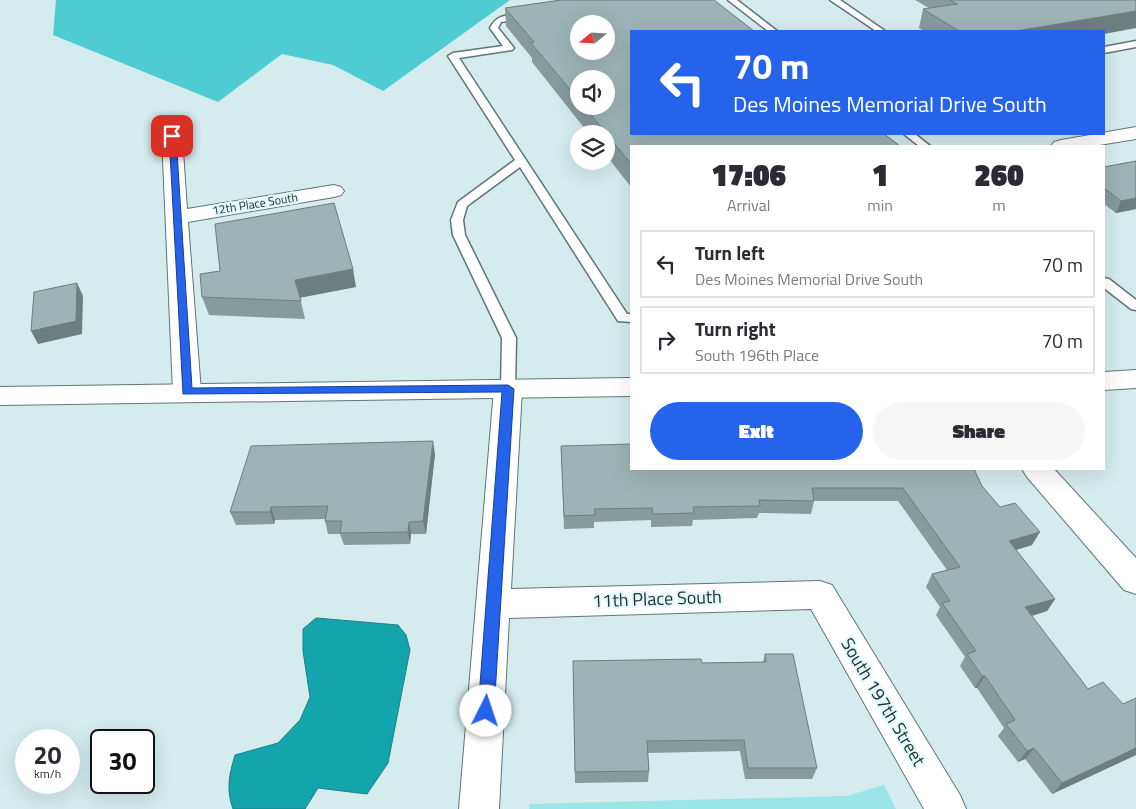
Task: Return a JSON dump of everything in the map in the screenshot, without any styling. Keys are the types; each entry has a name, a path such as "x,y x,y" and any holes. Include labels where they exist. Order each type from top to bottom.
{"street":[{"path":"1067,145 1136,133"},
{"path":"172,136 187,392"},
{"name":"12th Place South","path":"176,217 334,191"},
{"path":"1105,380 1136,379"},
{"path":"0,396 630,387"},
{"path":"479,809 508,389"},
{"path":"1038,470 1136,580"},
{"name":"11th Place South","path":"493,604 820,594"},
{"name":"South 197th Street","path":"820,594 946,809"}],"lane":[{"path":"732,0 772,30"},
{"path":"834,0 879,30"},
{"path":"536,15 498,20 494,28 509,48 453,56 623,318 630,318"},
{"path":"1105,50 1136,44"},
{"path":"910,135 924,145"},
{"path":"508,389 509,338 459,235 457,220 462,204 521,161"},
{"path":"1107,287 1136,306"}],"shaded area":[{"path":"56,0 510,0 383,91 333,65 282,54 218,102 53,35"},
{"path":"316,618 398,625 406,635 410,650 388,763 367,794 318,788 305,809 233,809 229,782 235,755 278,743 300,720 310,697 303,651 303,629"},
{"path":"884,785 896,809 529,809 529,804 847,796"}],"building":[{"path":"561,0 714,0 753,30 630,30 630,135 885,135 899,145 630,145 630,163 615,144 615,125 599,125 591,115 615,115 615,70 570,70 570,89 531,43 534,42 505,8"},
{"path":"950,0 1136,0 1136,11 1022,30 957,30 923,9 957,4"},
{"path":"1136,161 1136,198 1121,201 1105,189 1105,167"},
{"path":"334,203 353,269 295,280 301,301 202,297 200,274 220,271 215,224"},
{"path":"77,283 76,321 31,331 34,292"},
{"path":"433,441 423,521 409,522 408,532 340,533 342,521 325,521 328,506 271,507 270,512 230,512 251,446"},
{"path":"630,444 630,470 974,470 982,486 1000,507 1015,503 1040,532 1009,541 1055,599 1025,607 1088,689 1103,682 1123,704 1136,698 1136,748 1062,783 1034,748 1027,751 1006,724 1015,720 985,676 982,676 967,654 976,651 942,603 950,601 932,574 960,567 903,488 812,488 814,501 759,500 760,506 693,507 694,513 653,514 652,508 594,509 595,515 564,516 561,446"},
{"path":"765,654 793,654 817,768 748,768 744,740 647,741 649,771 575,772 573,661 701,659 702,663 766,662"}],"route":[{"path":"172,136 187,392 508,389 486,711"}]}
